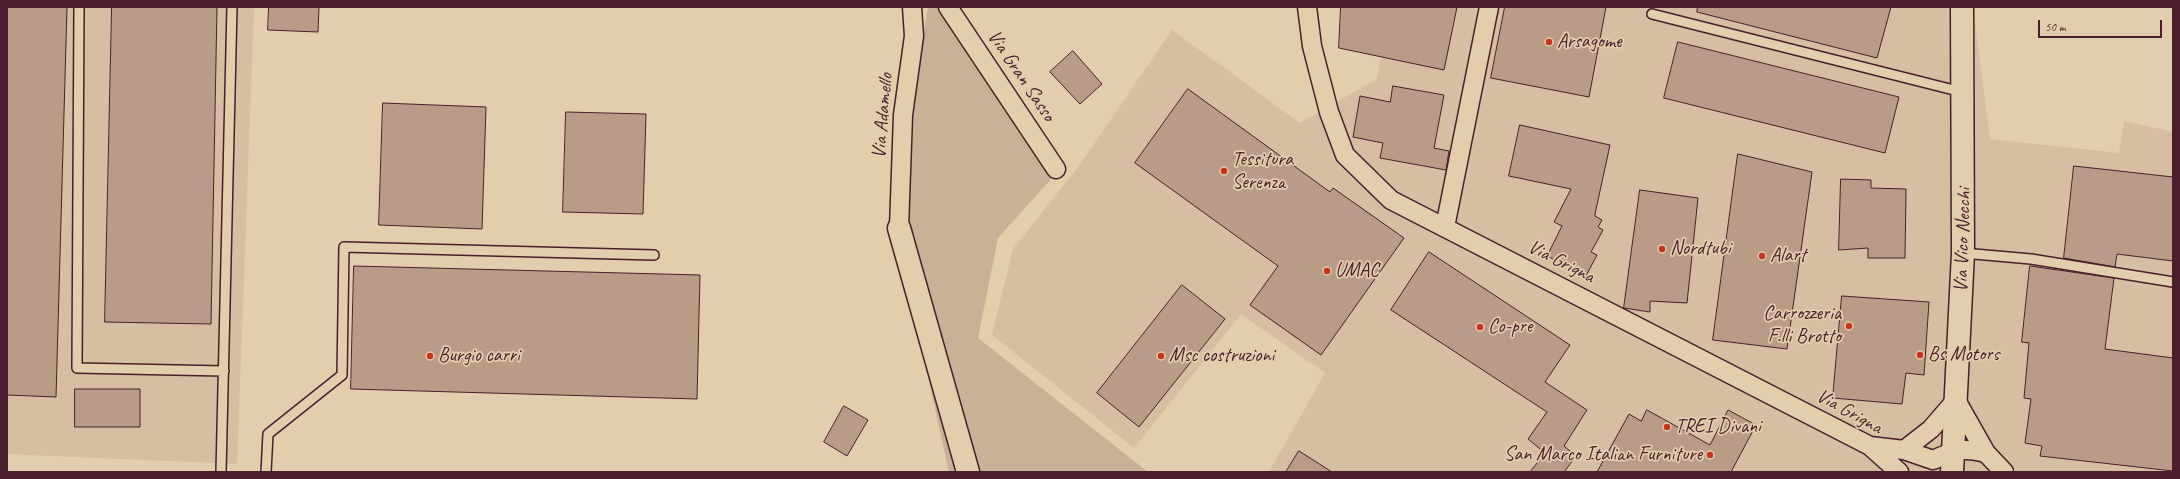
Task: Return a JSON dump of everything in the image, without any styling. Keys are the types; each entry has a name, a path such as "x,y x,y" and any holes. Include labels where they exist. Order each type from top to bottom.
{"street":[{"name":"Via Adamello","path":"899,228 902,115 914,36 912,7"},
{"name":"Via Gran Sasso","path":"948,7 1056,169"},
{"name":"Via Grigna","path":"1307,7 1312,46 1329,112 1345,155 1391,200 1870,446 1899,472"},
{"path":"1444,227 1489,7"},
{"name":"Via Vico Necchi","path":"1952,472 1963,253 1962,7"},
{"path":"899,228 968,472"},
{"path":"1904,450 1931,429 1956,400 1986,453 2004,472"},
{"path":"1870,446 1904,450 1938,466 1954,450 1968,448 1986,453"}],"lane":[{"path":"80,7 78,368 224,371"},
{"path":"221,472 232,7"},
{"path":"1652,14 1963,93"},
{"path":"266,472 268,434 342,375 344,247 654,255"},
{"path":"1963,253 2031,259 2173,282"}],"shaded area":[{"path":"7,7 254,7 237,464 7,454"},
{"path":"928,7 939,7 1053,177 998,238 978,338 1148,472 949,472 893,220"},
{"path":"1390,7 1973,7 1990,139 2119,153 2124,121 2173,132 2173,472 1269,472 1325,373 1241,314 1134,448 992,335 1013,249 1079,166 1172,30 1300,123 1377,79"}],"building":[{"path":"7,7 67,7 56,397 7,395"},
{"path":"112,7 217,7 211,324 105,322"},
{"path":"269,7 319,7 318,32 268,30"},
{"path":"1341,7 1457,7 1444,70 1339,48"},
{"name":"Arsagome","path":"1505,7 1606,7 1589,97 1491,78"},
{"path":"1698,7 1891,7 1877,58 1697,12"},
{"path":"1678,42 1899,97 1885,153 1664,98"},
{"path":"1073,51 1102,84 1080,104 1050,72"},
{"path":"1393,86 1444,95 1434,148 1449,151 1446,170 1380,158 1383,143 1353,137 1360,96 1390,102"},
{"path":"1188,89 1330,192 1333,188 1404,238 1321,355 1250,305 1278,266 1135,163"},
{"path":"383,103 486,107 482,229 379,225"},
{"path":"566,112 646,114 643,214 563,212"},
{"path":"1520,125 1610,145 1595,214 1595,216 1602,220 1598,227 1603,230 1591,252 1597,255 1586,276 1547,256 1562,226 1554,222 1571,189 1509,176"},
{"name":"Alart","path":"1738,154 1812,172 1787,349 1713,340"},
{"path":"2074,166 2173,177 2173,261 2117,254 2115,267 2064,258"},
{"path":"1841,179 1871,180 1871,188 1906,189 1905,258 1868,258 1868,248 1839,250"},
{"name":"Nordtubi","path":"1640,190 1698,198 1687,303 1650,301 1650,312 1624,308"},
{"name":"Co-pre","path":"1429,252 1570,345 1545,382 1587,410 1564,446 1576,456 1564,472 1530,472 1545,453 1528,439 1547,412 1391,310"},
{"path":"354,266 700,275 697,399 351,389"},
{"path":"2030,266 2114,278 2105,349 2173,358 2173,471 2040,456 2042,446 2025,443 2031,399 2024,398 2029,343 2022,342"},
{"name":"Msc costruzioni","path":"1182,285 1225,319 1139,427 1097,393"},
{"path":"1842,296 1929,302 1924,375 1906,373 1902,404 1833,398"},
{"path":"75,389 140,389 140,427 75,427"},
{"path":"844,406 868,420 847,456 824,442"},
{"path":"1647,410 1710,445 1728,410 1756,425 1731,472 1597,472 1629,414 1641,421"},
{"path":"1299,451 1332,472 1286,472"}],"place":[{"name":"Arsagome","path":"1549,42"},
{"name":"Tessitura Serenza","path":"1224,171"},
{"name":"Nordtubi","path":"1662,249"},
{"name":"Alart","path":"1762,256"},
{"name":"UMAC","path":"1327,271"},
{"name":"Carrozzeria F.lli Brotto","path":"1849,326"},
{"name":"Co-pre","path":"1480,327"},
{"name":"Bs Motors","path":"1920,355"},
{"name":"Burgio carri","path":"430,356"},
{"name":"Msc costruzioni","path":"1161,356"},
{"name":"TREI Divani","path":"1667,427"},
{"name":"San Marco Italian Furniture","path":"1710,455"}]}
